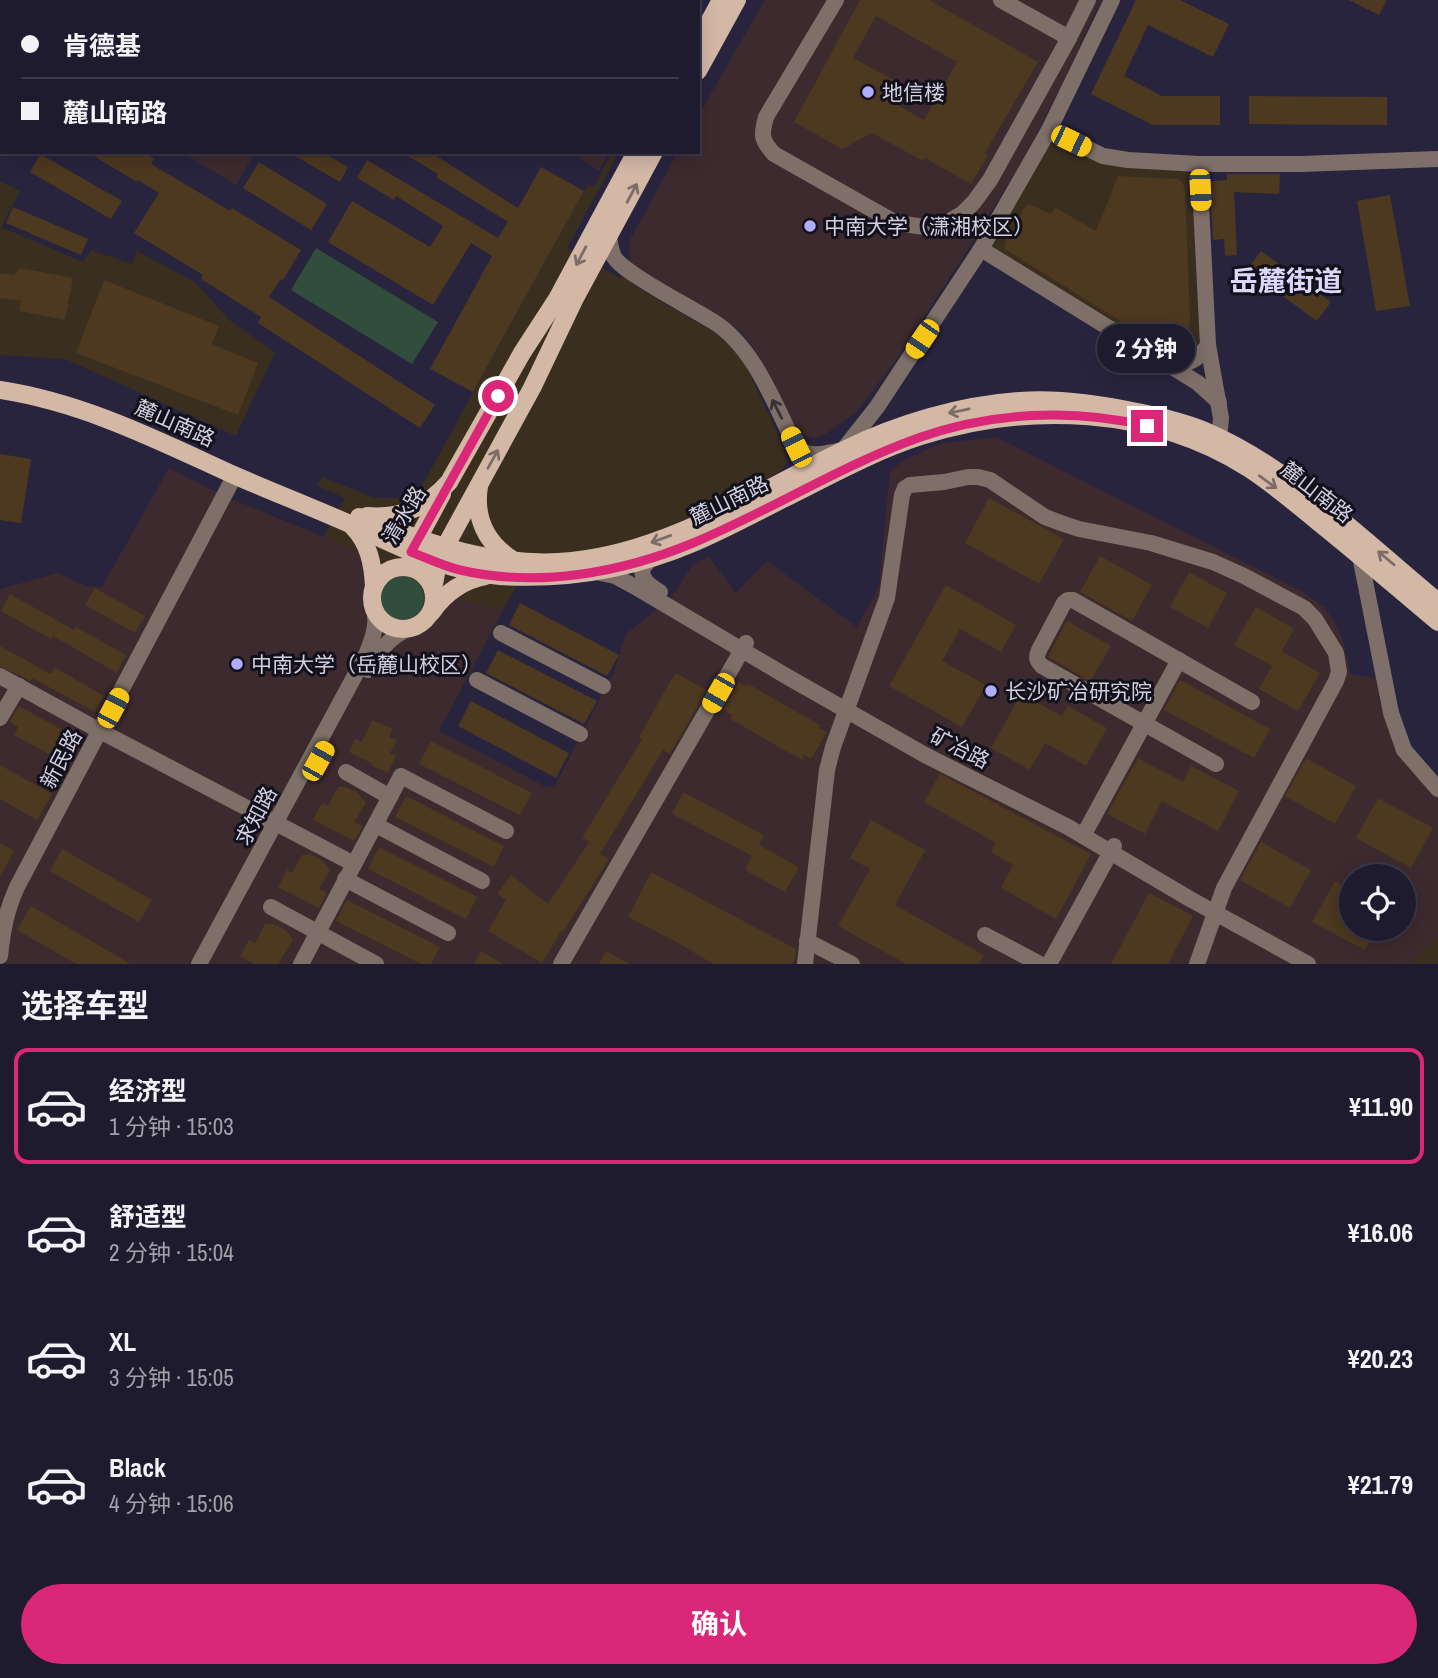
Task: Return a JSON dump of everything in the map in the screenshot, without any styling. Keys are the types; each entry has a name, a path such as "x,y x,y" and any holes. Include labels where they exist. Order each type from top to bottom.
{"main road":[{"path":"700,38 722,0"},
{"path":"700,67 737,0"},
{"name":"清水路","path":"394,568 407,558 522,353 558,299 635,154"},
{"path":"430,614 441,555 532,388 574,300 653,154"},
{"name":"麓山南路","path":"0,383 53,392 130,416 351,519"},
{"name":"麓山南路","path":"0,390 62,403 101,416 235,475 441,555 539,563 594,558 643,546 682,532 843,450 912,422 961,410 1020,401 1068,401 1113,407 1204,430 1214,442 1297,504 1438,622"},
{"name":"麓山南路","path":"441,555 458,569 496,576 539,578 610,569 650,559 695,542 879,453 920,437 1003,417 1048,415 1130,422 1214,442 1260,458 1353,530 1438,602"},
{"path":"374,587 372,563 367,548 351,519 403,514 429,501 449,482"},
{"path":"480,483 477,500 484,529 491,542 513,561"},
{"path":"433,589 421,573 408,567 394,568 382,575 374,587 374,610 389,626 399,629 418,626 444,597 465,582 496,576"}],"street":[{"path":"836,0 766,117 762,132 764,144 774,154 896,223 925,227 946,223 962,214 990,180 1088,0"},
{"path":"1001,0 1069,38"},
{"path":"609,237 615,259 623,266 732,335 759,373 796,447 802,453 810,455 843,450 877,407 981,250 1049,130 1112,0"},
{"path":"1049,130 1093,152 1115,159 1199,164 1301,164 1438,159"},
{"path":"1199,164 1208,345 1221,418 1220,429 1214,442"},
{"path":"981,250 1198,383 1219,402"},
{"path":"1170,366 1194,361 1208,345"},
{"path":"877,407 878,425 883,429 893,429"},
{"name":"新民路","path":"0,957 7,908 16,887 235,475"},
{"path":"805,964 827,770 847,706 887,598 905,488 910,485 978,477 990,480 1045,517 1061,523 1151,543 1213,562 1244,576 1304,608 1315,619 1336,653 1339,673 1224,888 1197,964"},
{"path":"1353,530 1391,713 1404,750 1438,789"},
{"name":"矿冶路","path":"650,559 642,569 645,582 745,647"},
{"name":"矿冶路","path":"594,571 615,576 745,647 925,755 1084,832 1308,964"},
{"path":"1216,764 1037,662 1036,656 1064,603 1073,600 1252,702"},
{"name":"求知路","path":"208,964 366,655 374,634 374,610"},
{"name":"求知路","path":"199,964 377,654 392,638 410,628"},
{"path":"501,633 603,686"},
{"path":"561,964 745,647"},
{"path":"1084,832 1179,660"},
{"path":"0,676 354,864"},
{"path":"477,680 580,734"},
{"path":"0,718 19,686"},
{"path":"346,772 390,797"},
{"path":"301,964 401,776 506,831"},
{"path":"376,825 482,881"},
{"path":"1049,964 1112,849"},
{"path":"345,880 448,933"},
{"path":"271,907 376,964"},
{"name":"矿冶路","path":"1217,910 1321,964"},
{"path":"985,935 1029,961"},
{"path":"807,941 852,964"}],"shaded area":[{"name":"中南大学（潇湘校区）","path":"765,0 1101,0 1027,153 896,360 856,413 824,435 815,438 798,433 762,362 740,331 646,273 629,254 630,240 677,154 700,154 700,113"},
{"path":"1049,130 1092,152 1199,164 1208,345 1183,365 981,249"},
{"path":"184,154 254,154 236,185"},
{"path":"574,154 608,154 599,171"},
{"path":"611,154 616,157 567,248 620,278 677,174 668,168 676,156 700,170 635,286 711,330 742,358 779,436 788,462 771,477 679,524 646,537 607,548 533,554 445,719 275,626 345,498 317,486 322,477 376,498 405,498 425,480 588,184 594,187"},
{"path":"0,181 20,191 1,227 83,262 91,250 132,264 137,251 195,282 229,320 275,352 236,436 65,359 0,355"},
{"name":"长沙矿冶研究院","path":"996,437 1303,592 1324,607 1343,640 1350,674 1376,678 1380,704 1389,731 1438,796 1438,937 1410,964 0,964 0,589 58,573 86,586 102,587 169,468 224,496 324,537 459,600 503,609 439,731 544,786 554,787 614,672 626,634 671,598 698,561 709,557 736,593 767,561 857,627 879,586 890,472 903,461 939,444"},
{"path":"1438,937 1438,964 1410,964"}],"green space":[{"path":"316,248 438,322 412,364 291,290"},
{"path":"402,576 417,583 424,598 417,613 402,620 387,613 380,598 387,583"}],"building":[{"path":"860,0 929,0 1038,62 985,153 988,155 971,184 872,133 842,149 794,122","holes":["876,16 957,62 924,120 896,104 905,86 853,58"]},
{"path":"1136,0 1180,0 1229,24 1213,57 1148,25 1124,76 1162,96 1220,96 1220,125 1153,125 1091,94"},
{"path":"1349,0 1387,0 1379,15"},
{"path":"1249,96 1387,97 1387,125 1249,124"},
{"path":"40,154 122,201 111,219 30,172"},
{"path":"90,154 147,154 154,159 151,164 230,211 232,208 301,250 269,297 435,405 420,428 258,323 261,317 201,279 203,275 134,233 159,193 138,180 137,182"},
{"path":"291,154 325,154 348,167 340,182"},
{"path":"404,154 433,154 518,208 541,167 584,191 473,392 430,369 492,256 471,243 433,305 328,242 352,201 430,247 443,226 396,196 394,200 357,178 367,160 498,238 508,222 436,177 438,174"},
{"path":"259,162 327,204 311,230 243,188"},
{"path":"1227,174 1280,174 1279,194 1234,192 1237,255 1225,256 1224,239 1213,240 1210,181 1227,180"},
{"path":"1118,176 1178,179 1183,183 1190,319 1183,338 1176,341 1152,341 1005,249 1005,243 1024,208 1029,204 1051,214 1055,207 1096,231"},
{"path":"1390,195 1410,306 1376,311 1357,201"},
{"path":"13,207 88,239 81,255 6,223"},
{"path":"1261,251 1331,302 1317,321 1247,270"},
{"path":"20,268 73,278 65,320 19,311 21,301 0,298 0,273 14,275"},
{"path":"104,280 219,326 212,344 258,363 238,415 76,353"},
{"path":"0,454 31,459 21,523 0,520"},
{"path":"989,498 1064,539 1039,584 965,543"},
{"path":"1100,556 1152,585 1132,621 1080,592"},
{"path":"1189,572 1227,593 1208,628 1170,607"},
{"path":"946,585 1016,625 1001,652 960,629 942,661 986,685 962,727 889,686"},
{"path":"95,588 145,616 135,633 85,605"},
{"path":"10,594 126,655 117,673 53,636 51,639 1,611"},
{"path":"520,603 619,655 607,676 509,625"},
{"path":"1256,607 1294,629 1282,651 1320,673 1298,711 1259,689 1272,666 1234,645"},
{"path":"1067,621 1111,646 1090,681 1048,657"},
{"path":"0,646 51,674 54,667 104,696 95,712 32,678 31,681 0,666"},
{"path":"498,650 597,701 584,724 486,673"},
{"path":"675,673 707,690 670,754 663,750 600,854 609,859 542,963 488,931 506,900 497,894 511,875 548,904 589,842 582,838 642,739 639,737"},
{"path":"1180,680 1270,729 1254,758 1164,710"},
{"path":"739,682 746,687 748,684 820,725 819,728 827,732 811,759 804,755 802,760 730,719 732,715 723,710"},
{"path":"1021,694 1062,716 1068,706 1107,728 1086,766 1045,743 1030,770 991,748"},
{"path":"471,701 569,753 556,778 458,726"},
{"path":"19,706 82,741 73,757 62,751 58,759 14,735 18,727 10,722"},
{"path":"372,720 393,729 389,737 397,740 390,753 396,756 388,773 349,752 355,739 362,742"},
{"path":"431,741 532,793 520,815 419,764"},
{"path":"1138,758 1183,782 1191,766 1239,791 1218,831 1162,801 1145,834 1107,814"},
{"path":"1306,758 1356,786 1335,824 1285,796"},
{"path":"0,765 52,794 37,820 0,799"},
{"path":"940,774 1091,854 1056,919 1001,888 1013,865 991,852 996,843 924,802"},
{"path":"338,787 346,787 358,793 366,803 354,822 363,826 354,841 313,820 322,803 328,806"},
{"path":"683,792 764,835 759,845 799,867 785,892 745,870 752,856 672,814"},
{"path":"406,796 504,846 494,867 395,817"},
{"path":"1378,798 1433,828 1413,864 1404,864 1356,838"},
{"path":"871,820 925,850 895,905 984,955 979,964 906,964 838,926 870,869 850,858"},
{"path":"1261,842 1311,870 1290,908 1240,880"},
{"path":"0,843 14,851 0,877"},
{"path":"379,847 477,897 466,919 368,869"},
{"path":"62,849 152,900 139,922 50,871"},
{"path":"311,854 323,861 330,870 319,889 327,893 319,908 278,887 287,870 292,873 302,855"},
{"path":"651,872 796,949 792,964 714,964 628,917"},
{"path":"1335,881 1339,883 1339,936 1312,922"},
{"path":"1149,893 1193,916 1168,964 1111,964"},
{"path":"347,900 440,947 431,964 421,964 336,921"},
{"path":"31,906 131,964 76,964 17,930"},
{"path":"265,924 273,924 286,930 293,940 278,964 254,964 240,956 249,940 255,943"},
{"path":"1348,941 1370,941 1365,950"},
{"path":"481,951 503,964 474,964"},
{"path":"606,951 630,964 599,964"}],"place":[{"name":"地信楼","path":"868,92"},
{"name":"中南大学（潇湘校区）","path":"810,226"},
{"name":"中南大学（岳麓山校区）","path":"237,664"},
{"name":"长沙矿冶研究院","path":"991,691"}],"district":[{"name":"岳麓街道","path":"1286,281"}],"route":[{"path":"498,396 411,552 458,569 496,576 539,578 610,569 660,556 695,542 879,453 959,426 1003,417 1048,415 1090,417 1147,426"}]}
